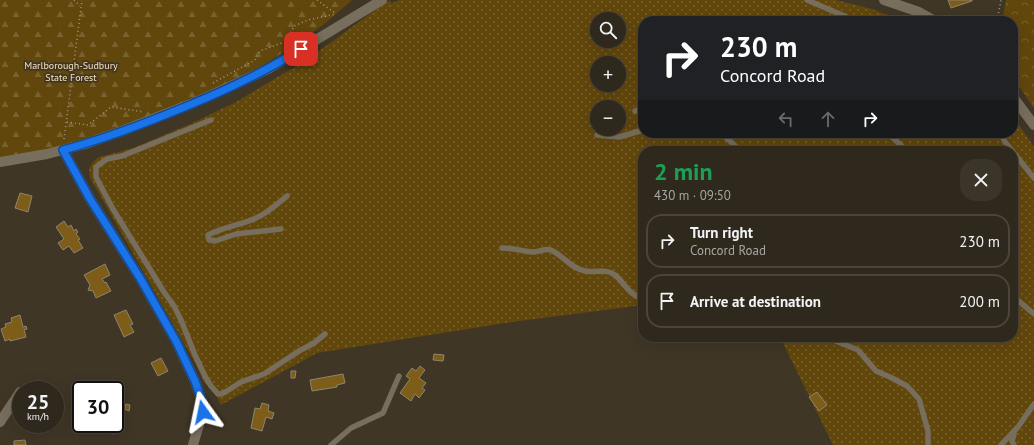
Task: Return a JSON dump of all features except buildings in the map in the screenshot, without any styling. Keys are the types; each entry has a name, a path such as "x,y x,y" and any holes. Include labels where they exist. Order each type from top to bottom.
{"street":[{"path":"0,162 63,150 104,138 147,122 232,86 285,60 382,0"},
{"path":"884,0 919,12 926,16"},
{"path":"1018,104 1034,125"},
{"path":"63,150 90,199 140,278 176,341 195,381 203,404 203,412 193,445"},
{"path":"0,422 12,404"}],"lane":[{"path":"807,0 844,16"},
{"path":"211,120 122,156 107,159 96,167 96,177 113,209 174,306 206,378 218,394 227,391 241,382 264,374 314,343 325,334"},
{"path":"626,135 638,131"},
{"path":"608,136 622,136"},
{"path":"727,138 735,146"},
{"path":"893,138 902,146"},
{"path":"1018,158 1034,178"},
{"path":"281,229 236,234 215,241 208,240 208,235 218,230 257,218 271,210 287,196"},
{"path":"502,248 514,248 534,252 550,249 574,268 586,272 603,271 615,275 624,287 638,297"},
{"path":"1018,300 1034,314"},
{"path":"838,342 858,350 876,371 908,386 919,399 928,431 929,445"},
{"path":"331,445 351,428 383,413 399,376"},
{"path":"1014,445 1012,441 1015,430 1034,400"},
{"path":"1001,445 1015,430 1034,404"}],"path":[{"path":"74,0 80,6"},
{"path":"63,150 80,6 82,0"},
{"path":"317,0 336,14 343,23"},
{"path":"998,16 1001,0"},
{"path":"212,84 255,60 260,51 287,41 294,26 308,20 336,14"},
{"path":"67,122 88,125 111,107 143,112 151,110"}],"green space":[{"name":"Marlborough-Sudbury State Forest","path":"0,0 352,0 323,25 231,86 73,144 0,160"},
{"path":"389,0 392,3 399,0 836,0 872,9 890,16 638,16 638,138 1018,138 1018,123 1034,147 1034,445 833,445 782,342 1018,342 1018,146 638,146 638,306 505,323 317,353 221,405 216,395 204,382 195,363 91,180 89,171 90,166 99,157 133,148 190,124 236,102 301,63"},
{"path":"1006,0 1034,0 1034,108 1018,85 1018,16 1003,16"}],"route":[{"path":"203,412 203,404 195,381 176,341 140,278 90,199 63,150 104,138 159,118 268,69 301,49"}]}
